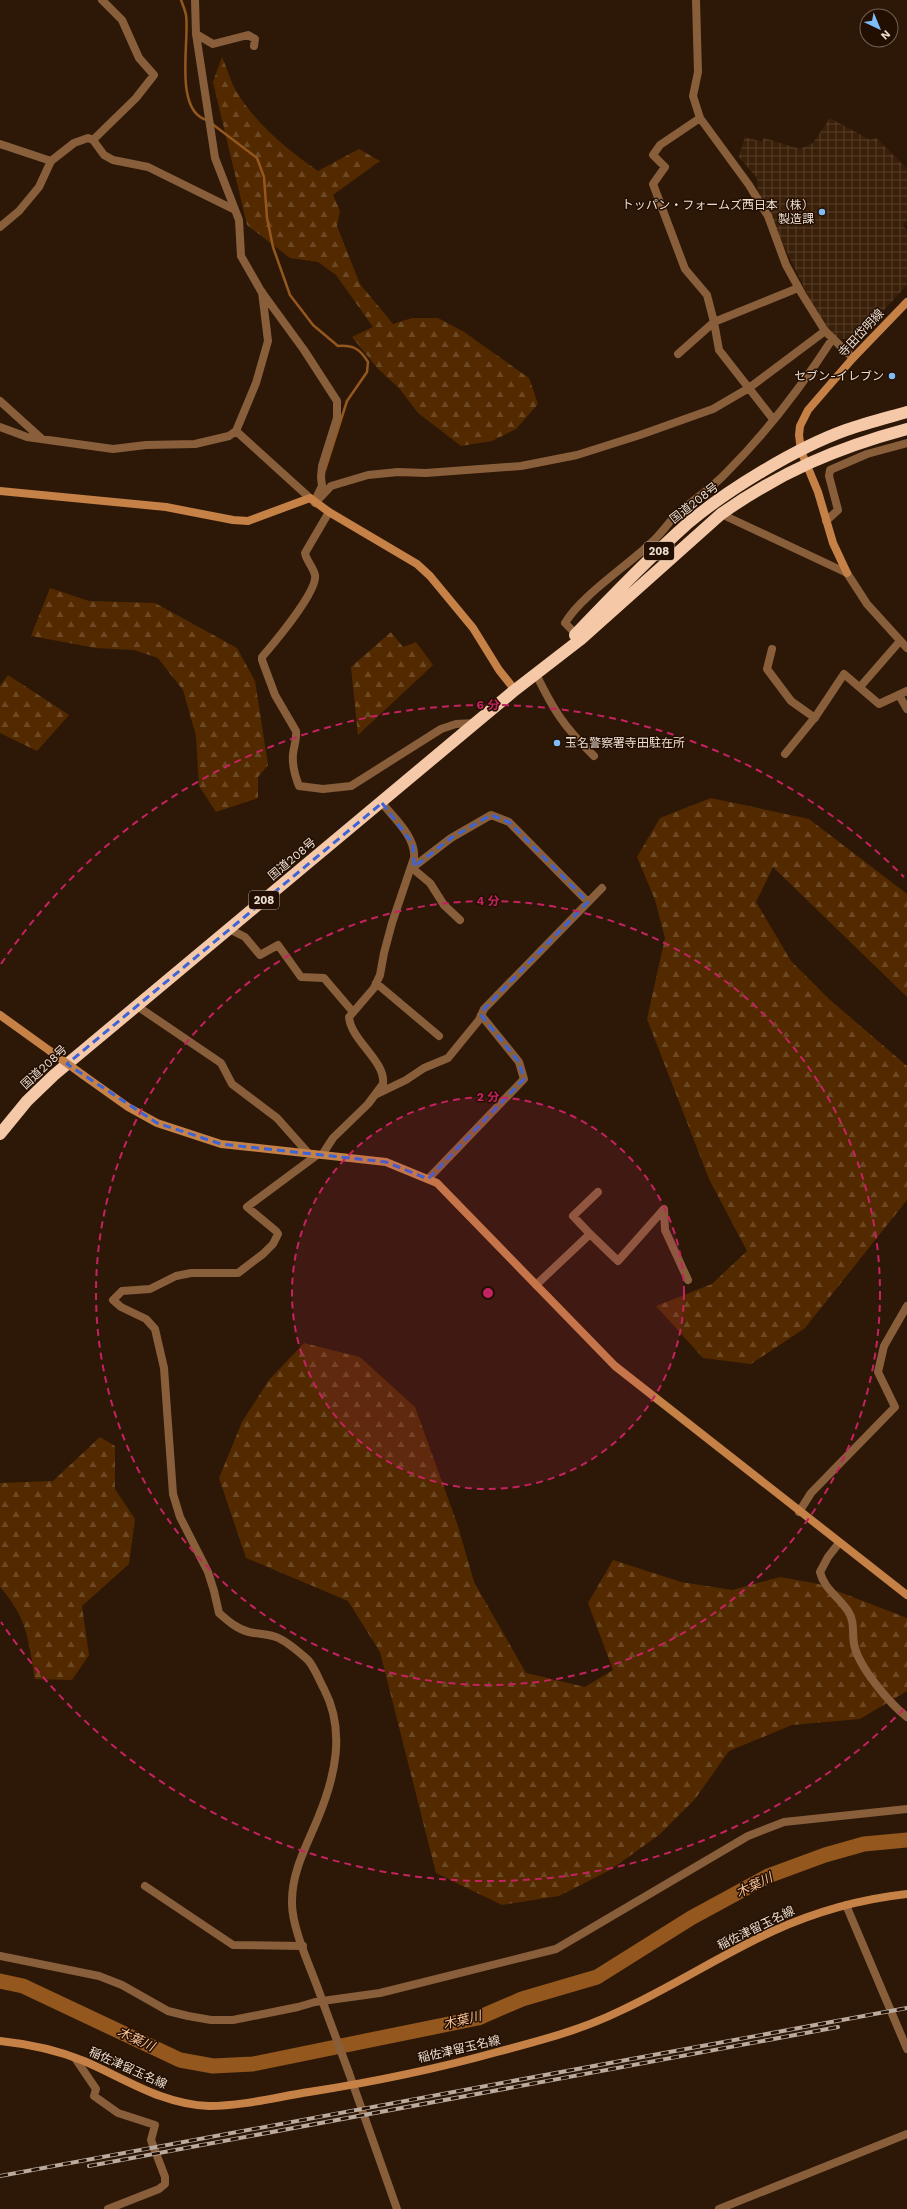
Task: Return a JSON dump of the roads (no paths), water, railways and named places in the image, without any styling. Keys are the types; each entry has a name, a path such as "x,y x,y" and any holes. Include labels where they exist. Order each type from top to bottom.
{"highway":[{"name":"国道208号","path":"536,674 622,586 688,524 739,486 802,451 845,430 907,412"},
{"name":"国道208号","path":"0,1134 28,1101 54,1075 382,803 515,690 581,639 721,514 770,482 830,453 907,429"}],"street":[{"path":"93,140 136,98 154,75 139,58 122,20 102,0"},
{"path":"195,0 196,34 215,158 238,220 241,256 261,291 304,350 337,401 337,418 322,466 320,478 322,486 313,501"},
{"path":"696,0 698,72 693,96 700,118 749,185 768,216 786,265 798,288 825,331 853,358"},
{"path":"196,34 213,44 248,35 255,39 254,46"},
{"path":"700,118 660,145 653,155 665,167 653,184 685,269 707,294 719,350 773,419"},
{"path":"0,227 19,211 38,187 51,161 74,143 88,138 93,140 104,155 113,160 148,167 233,209"},
{"path":"0,144 51,161"},
{"path":"678,354 714,322 798,288"},
{"path":"0,426 27,437 113,449 146,445 195,444 229,436 236,431 256,383 268,341 261,291"},
{"name":"寺田岱明線","path":"846,573 838,557 818,492 806,465 799,435 803,418 853,358 907,302"},
{"path":"313,501 330,486 368,475 398,472 426,474 521,466 577,455 713,409 749,388 825,331"},
{"path":"576,634 565,623 573,610 653,541 678,513 706,493 726,474 773,419 815,366 833,338"},
{"path":"0,401 42,439"},
{"path":"236,431 313,501"},
{"path":"826,521 838,510 829,476 830,470 867,454 907,443"},
{"path":"0,491 166,507 233,520 248,520 310,498 329,512 417,564 430,576 473,628 499,670 515,690"},
{"path":"329,512 304,553 314,573 313,585 291,622 262,657 274,695 296,731 297,737 293,756 295,773 299,786 323,789 351,786 440,728 456,724 476,723"},
{"path":"678,513 688,524"},
{"path":"721,514 846,573 867,604 907,648"},
{"path":"860,687 900,641"},
{"path":"772,650 767,669 791,701 815,718"},
{"path":"536,674 554,710 570,733 594,756"},
{"path":"785,754 815,718 844,674 879,704 907,691"},
{"path":"899,695 907,709"},
{"path":"382,803 413,844 415,850 412,868 392,923 376,983 349,1017 352,1029 384,1079 382,1088 316,1155 246,1207 278,1234 273,1244 252,1264 238,1273 191,1273 176,1276 150,1289 122,1291 113,1300 121,1306 146,1319 154,1329 164,1368 173,1494 192,1544 208,1572 214,1591 218,1613 232,1624 248,1632 274,1636 284,1640 308,1660 331,1702 336,1724 336,1761 319,1816 299,1860 293,1887 292,1903 294,1921 354,2085 397,2209"},
{"path":"412,868 451,838 491,815 509,822 588,902"},
{"path":"412,868 430,882 444,905 460,920"},
{"path":"376,1094 406,1080 424,1068 448,1058 481,1015 484,1008 602,888"},
{"path":"229,929 246,936 260,955 278,945 301,977 324,978 353,1012"},
{"path":"376,983 438,1036"},
{"path":"137,1006 221,1063 232,1084 277,1118 316,1155"},
{"path":"0,1015 128,1107 157,1124 221,1144 386,1162 437,1183 614,1366 907,1595"},
{"path":"428,1180 524,1079 519,1062 481,1015"},
{"path":"598,1192 573,1216 590,1234 618,1261 664,1209 665,1230 688,1280"},
{"path":"536,1285 590,1234"},
{"path":"799,1512 811,1494 895,1407 878,1372 884,1346 907,1306"},
{"path":"839,1543 828,1557 820,1572 822,1582 849,1612 854,1624 854,1643 860,1662 907,1717"},
{"path":"0,1956 99,1976 122,1985 168,2011 211,2020 233,2020 315,2002 380,1993 556,1949 748,1836 769,1826 784,1822 907,1809"},
{"path":"144,1886 233,1945 303,1946"},
{"name":"稲佐津留玉名線","path":"0,2041 36,2046 75,2058 158,2096 209,2106 247,2102 354,2085 464,2061 578,2029 621,2011 773,1931 808,1917 878,1897 907,1894"},
{"path":"846,1906 907,2048"},
{"path":"75,2058 96,2089 94,2096 118,2113 155,2125 151,2140 165,2177 165,2184 159,2189 108,2209"},
{"path":"718,2209 907,2134"}],"waterway":[{"path":"181,0 185,9 187,26 185,56 186,89 190,103 196,114 207,120"},
{"path":"211,123 257,158 264,177 267,218 273,247 290,295 313,325 338,346 348,346 359,351 368,362 367,372 347,401 325,470"},
{"name":"木葉川","path":"0,1981 23,1986 180,2060 213,2066 253,2064 478,2018 522,1999 597,1977 691,1918 768,1876 825,1855 864,1844 907,1840"}],"railway":[{"path":"0,2176 907,2008"},
{"path":"89,2166 838,2027"}],"place":[{"name":"トッパン・フォームズ西日本（株） 製造課","path":"822,212"},
{"name":"セブン-イレブン","path":"892,376"},
{"name":"玉名警察署寺田駐在所","path":"557,743"}]}
